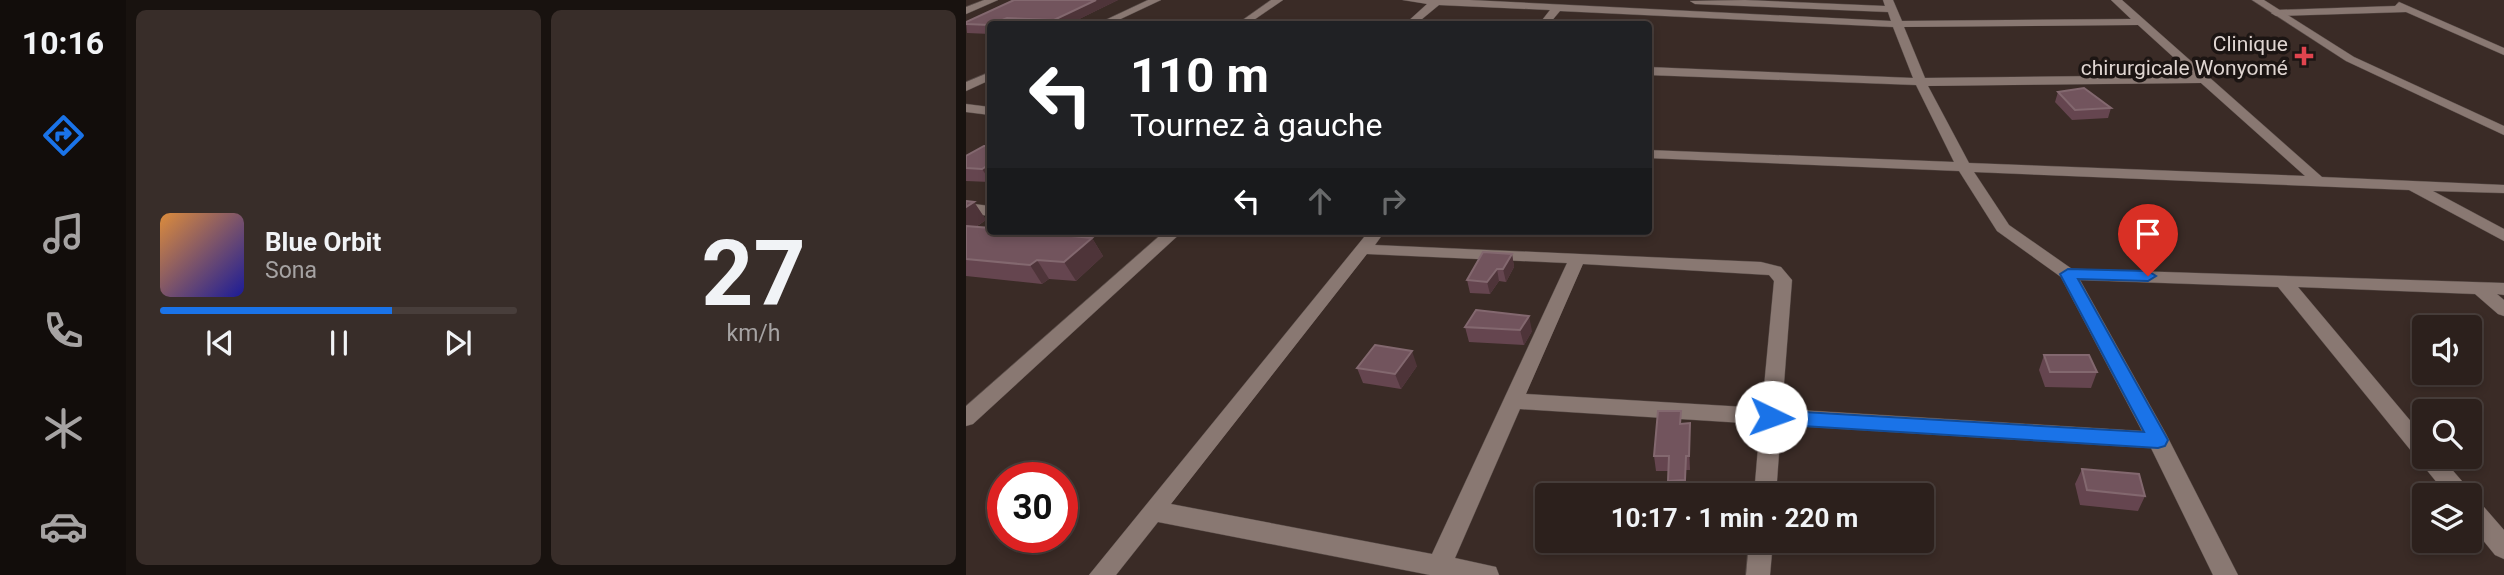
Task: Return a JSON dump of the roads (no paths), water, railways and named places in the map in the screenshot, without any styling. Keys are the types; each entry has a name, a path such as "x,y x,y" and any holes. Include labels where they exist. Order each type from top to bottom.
{"street":[{"path":"966,11 993,0"},
{"path":"1109,21 1156,0"},
{"path":"1246,21 1278,0"},
{"path":"1408,0 1897,24 2141,22"},
{"path":"1693,15 1695,0 1890,4 1921,82 1963,166 2003,228 2068,274 2158,440 2226,575"},
{"path":"2116,0 2316,179"},
{"path":"2257,0 2350,59 2504,131"},
{"path":"2389,0 2504,52"},
{"path":"1414,21 1437,1"},
{"path":"1546,21 1558,7"},
{"path":"2276,13 2408,9"},
{"path":"1652,71 1921,82 2206,79"},
{"path":"966,87 987,77"},
{"path":"966,108 987,111"},
{"path":"1652,154 2316,179 2504,189"},
{"path":"2411,185 2504,236"},
{"path":"966,208 987,211"},
{"path":"966,418 1165,235"},
{"path":"1101,575 1374,235"},
{"path":"1362,249 1576,261 1761,267 1774,271 1783,280 1766,483"},
{"path":"1439,566 1576,261"},
{"path":"2068,274 2504,289"},
{"path":"2282,280 2412,437"},
{"path":"2479,288 2504,310"},
{"path":"1514,401 2158,440"},
{"path":"2438,469 2450,483"},
{"path":"1154,510 1487,575"},
{"path":"2482,522 2504,548"},
{"path":"1758,575 1760,553"}],"place":[{"name":"Clinique chirurgicale Wonyomé","path":"2304,56"}]}
